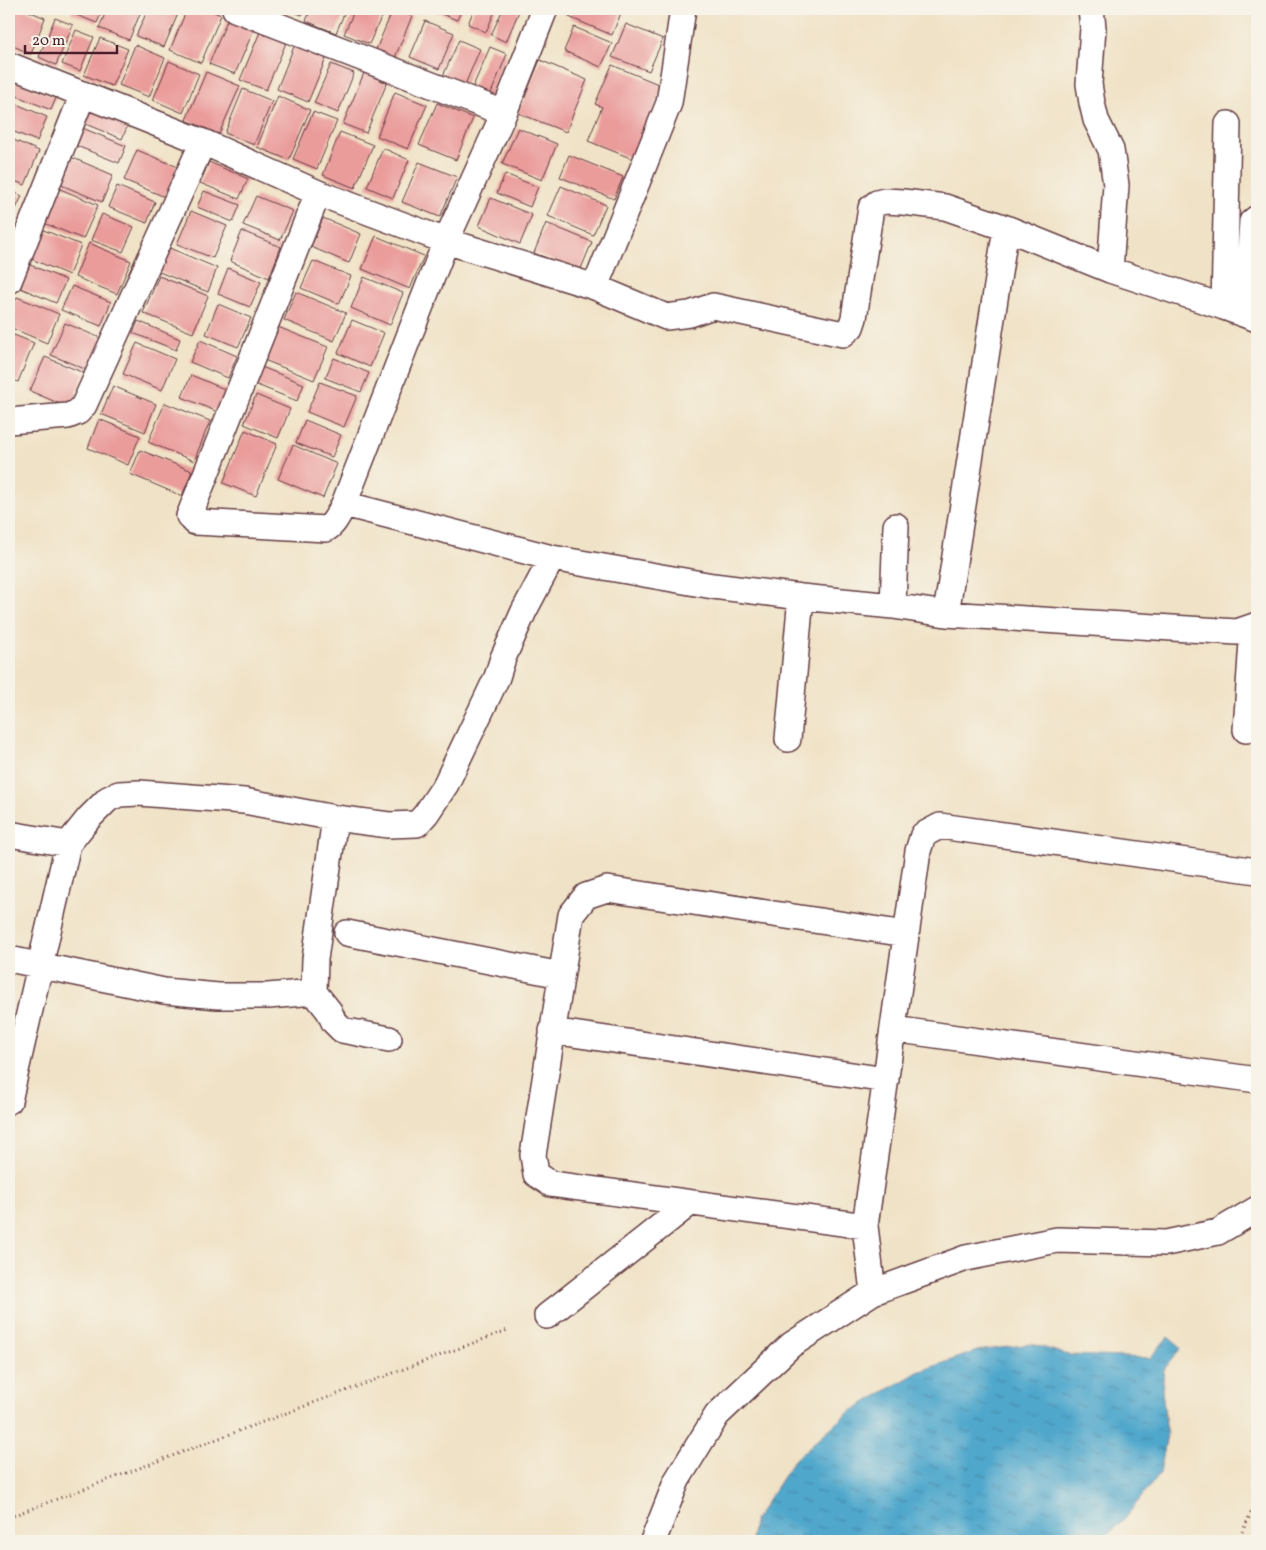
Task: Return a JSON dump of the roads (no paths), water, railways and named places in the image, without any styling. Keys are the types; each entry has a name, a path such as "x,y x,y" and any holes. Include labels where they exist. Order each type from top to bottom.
{"street":[{"path":"235,9 504,113"},
{"path":"318,193 189,516 195,522 326,529 331,526 344,504 446,241 504,113 544,9"},
{"path":"595,287 669,103 683,9"},
{"path":"1091,9 1093,28 1090,93 1096,120 1111,150 1116,185 1110,270"},
{"path":"9,65 203,142 318,193 446,241 595,287 666,317 690,314 713,306 843,334 851,328 854,318 871,208 877,203 886,201 944,207 1006,228 1110,270 1243,314"},
{"path":"9,281 83,94"},
{"path":"1228,124 1243,314"},
{"path":"9,421 68,416 78,412 84,405 203,142"},
{"path":"1243,314 1252,222 1257,218"},
{"path":"946,614 1006,228"},
{"path":"344,504 552,558 713,586 894,606 946,614 1237,632 1255,626 1246,730"},
{"path":"894,606 896,526"},
{"path":"9,1101 68,844 89,818 108,799 119,794 139,793 244,801 334,818 389,825 417,824 422,820 446,784 496,677 524,611 552,558"},
{"path":"788,739 801,597"},
{"path":"334,818 315,959 314,992 334,1022 342,1030 389,1039"},
{"path":"873,1292 864,1226 918,851 923,835 940,826 1257,871"},
{"path":"9,834 68,844"},
{"path":"864,1226 551,1184 536,1174 533,1154 571,915 586,896 607,889 906,934"},
{"path":"347,933 561,975"},
{"path":"9,959 173,992 218,996 268,996 314,992"},
{"path":"893,1029 1257,1080"},
{"path":"552,1031 886,1080"},
{"path":"546,1316 690,1203"},
{"path":"653,1541 677,1480 717,1415 791,1345 873,1292 966,1258 1057,1240 1166,1244 1218,1232 1257,1209"}],"water":[{"path":"1168,1337 1181,1348 1164,1369 1162,1390 1167,1434 1160,1473 1125,1518 1101,1541 751,1541 754,1521 794,1460 848,1413 918,1372 977,1351 1032,1344 1068,1355 1150,1358"}]}
